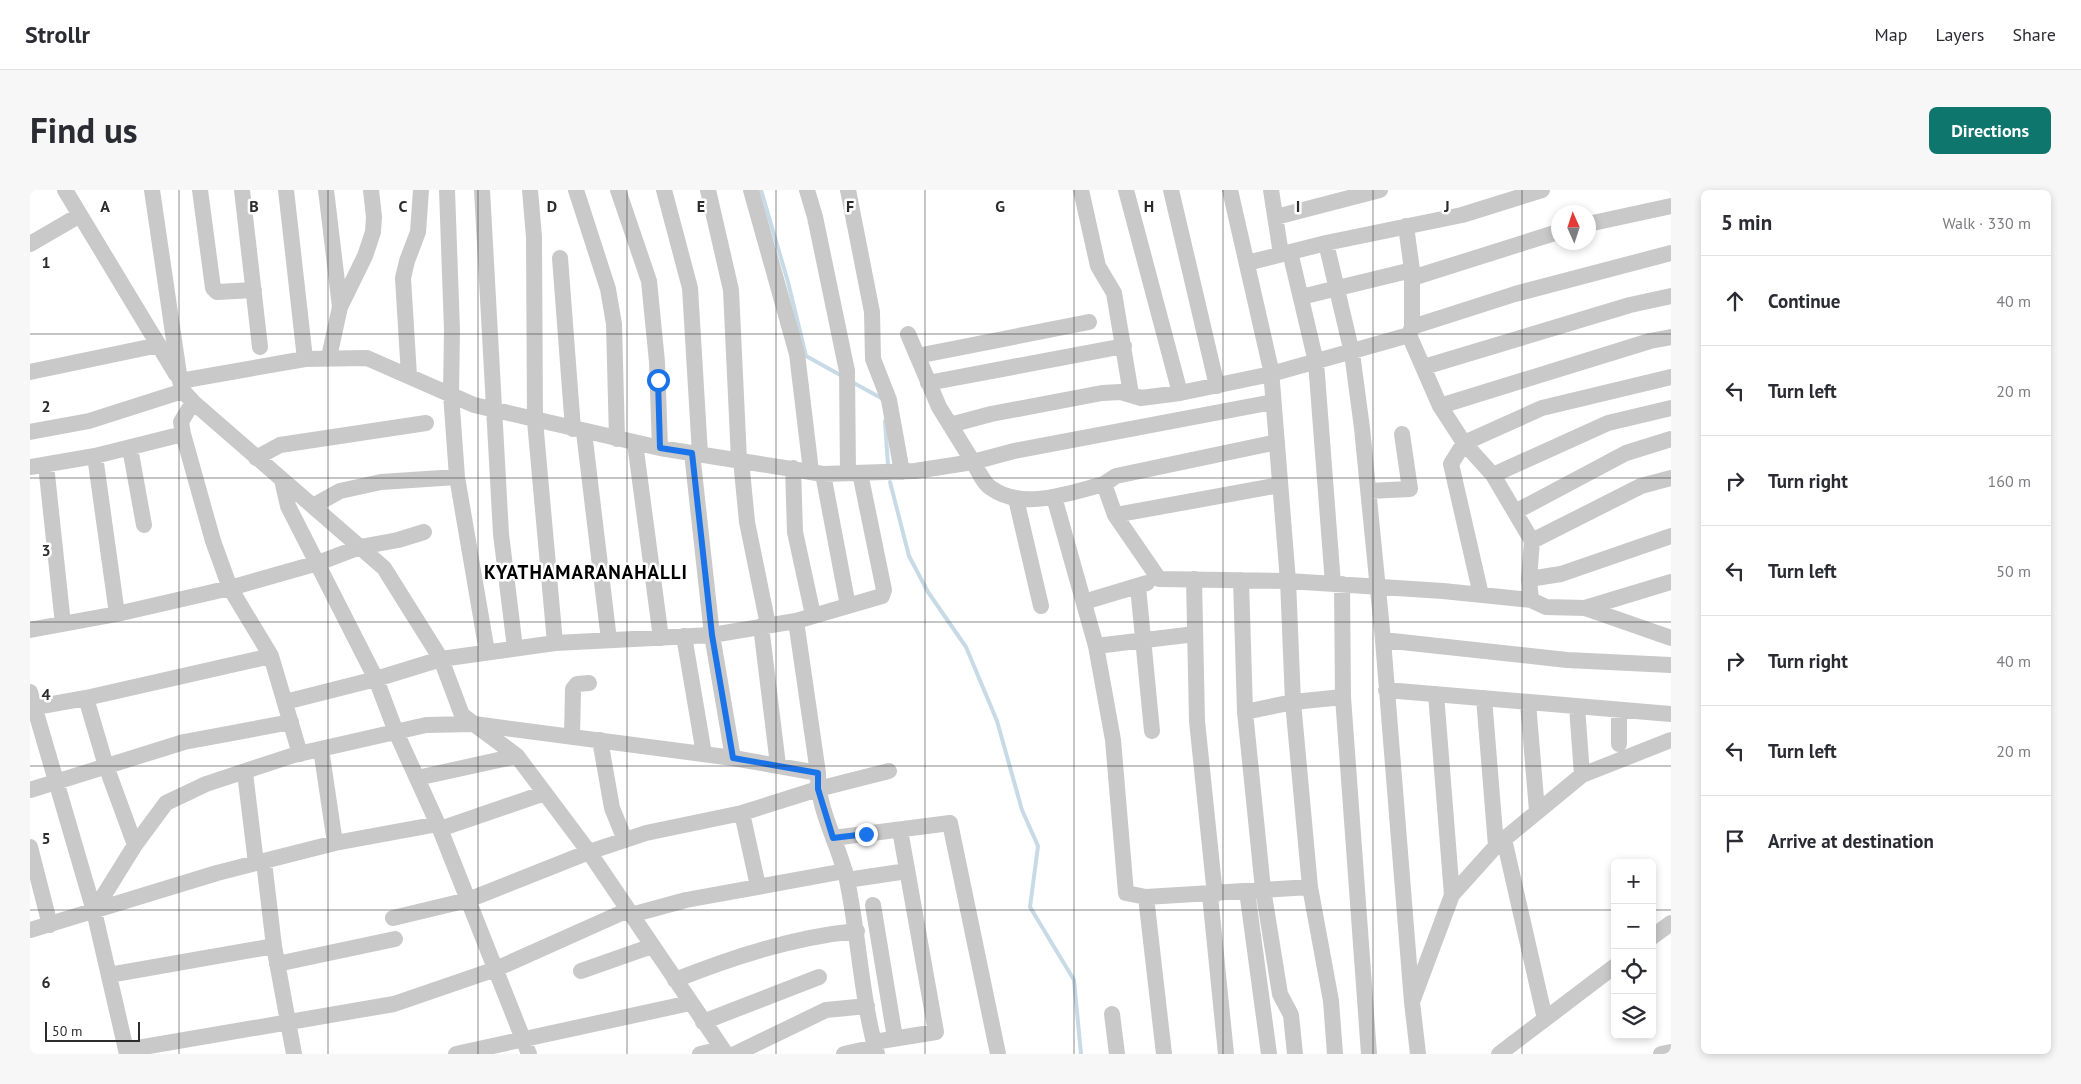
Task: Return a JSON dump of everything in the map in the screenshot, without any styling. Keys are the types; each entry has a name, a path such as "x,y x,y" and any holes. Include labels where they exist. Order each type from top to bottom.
{"street":[{"path":"64,190 185,391 256,458 384,568 441,659 462,715 517,756 588,852 690,1004 728,1052"},
{"path":"152,190 185,391 181,422 182,434 213,541 230,588 271,656 300,754"},
{"path":"200,190 213,288 217,292 254,290"},
{"path":"242,190 260,347"},
{"path":"286,190 305,359"},
{"path":"326,190 340,307"},
{"path":"329,358 340,307 351,288 373,232 374,217 371,190"},
{"path":"409,376 403,278 418,232 421,190"},
{"path":"448,190 452,394 457,477 487,652"},
{"path":"482,190 501,534 516,648"},
{"path":"530,190 534,236 535,421 555,642"},
{"path":"576,190 608,289 614,324 618,439"},
{"path":"618,190 649,281 657,362 660,448"},
{"path":"664,190 690,288 696,454 712,635 733,758"},
{"path":"708,190 731,290 740,460 747,522 764,626 778,765"},
{"path":"751,190 797,354 817,473 848,606"},
{"path":"285,702 376,679 441,659 555,642 712,635 796,621 884,593 854,473 847,378 825,266 807,190"},
{"path":"848,190 872,312 872,359 889,400 902,472"},
{"path":"1081,190 1098,266 1114,293 1131,394"},
{"path":"1126,190 1180,394"},
{"path":"1171,190 1224,384 1236,409"},
{"path":"1230,190 1271,374 1288,581 1293,702 1310,886 1331,1001 1335,1054"},
{"path":"1271,190 1276,217 1301,297 1316,362 1338,584 1343,697 1369,1054"},
{"path":"1276,217 1380,190"},
{"path":"1247,263 1326,243 1462,215 1542,190"},
{"path":"1596,222 1671,206"},
{"path":"30,244 80,215"},
{"path":"1406,226 1412,274 1411,331 1440,406 1464,443 1493,474 1532,541 1529,579 1532,600"},
{"path":"1301,297 1336,288 1412,274 1551,234"},
{"path":"1326,243 1352,353 1369,491 1418,1054"},
{"path":"950,425 992,414 1102,393 1131,394 1141,398 1180,394 1271,374 1352,353 1515,294 1671,253"},
{"path":"560,258 579,431 610,640"},
{"path":"1424,367 1630,305 1671,296"},
{"path":"917,356 1089,322"},
{"path":"908,334 928,383 950,425 973,462 990,487 1016,499 1054,497 1104,484 1116,476 1277,442"},
{"path":"1440,406 1650,341 1671,338"},
{"path":"30,372 158,345"},
{"path":"928,383 1124,346"},
{"path":"30,432 89,421 185,391 305,359 329,358 367,358 474,405 535,421 660,448 817,473 902,472 973,462 1014,451 1273,402"},
{"path":"1481,595 1451,464 1464,443 1542,408 1671,376"},
{"path":"1493,474 1608,423 1671,408"},
{"path":"256,458 280,445 426,423"},
{"path":"62,624 38,466 95,456 182,434"},
{"path":"1369,491 1410,489 1402,434"},
{"path":"1515,512 1626,453 1671,439"},
{"path":"635,443 660,638"},
{"path":"130,448 144,525"},
{"path":"95,456 117,614"},
{"path":"793,468 795,532 813,615"},
{"path":"313,506 340,491 381,482 457,477"},
{"path":"1532,541 1641,486 1671,478"},
{"path":"282,480 288,506 376,679 396,732 439,826 527,1046"},
{"path":"1104,484 1115,515 1159,579"},
{"path":"1115,515 1280,485"},
{"path":"1054,497 1096,646 1113,740 1126,893 1146,897 1212,895 1310,886"},
{"path":"1016,499 1041,606"},
{"path":"30,630 117,614 230,588 318,562 360,547 398,540 424,532"},
{"path":"1529,579 1561,574 1671,536"},
{"path":"1084,602 1159,579 1288,581 1378,586 1532,600 1546,607 1584,608 1671,636"},
{"path":"1194,579 1197,721 1226,1054"},
{"path":"1241,580 1245,712 1255,890 1269,1054"},
{"path":"1584,608 1671,582"},
{"path":"1138,587 1152,731"},
{"path":"796,621 818,773 818,789 846,875 857,931 866,1006 875,1048"},
{"path":"1096,646 1195,634"},
{"path":"684,636 704,754"},
{"path":"1383,640 1567,660 1671,665"},
{"path":"271,656 86,698 31,702 57,780 94,911 126,1052 394,1004 496,969 629,913 758,886 846,875 907,871"},
{"path":"572,737 574,687 578,684 589,683"},
{"path":"1386,690 1671,714"},
{"path":"1436,694 1452,895"},
{"path":"1245,712 1293,702 1343,697"},
{"path":"86,698 106,766 135,844"},
{"path":"1484,698 1500,843 1544,1019"},
{"path":"1528,703 1537,811"},
{"path":"1577,706 1582,775"},
{"path":"1619,710 1619,744"},
{"path":"30,790 57,780 184,742 291,722"},
{"path":"94,911 135,844 166,803 206,784 300,754 426,725 474,724 733,758 818,773"},
{"path":"600,740 612,808 625,840"},
{"path":"1412,1002 1452,895 1500,843 1582,775 1671,740"},
{"path":"321,749 336,843"},
{"path":"417,778 517,756"},
{"path":"393,918 468,900 588,852 646,833 742,813 818,789 889,771"},
{"path":"245,772 294,1054"},
{"path":"30,930 217,873 336,843 439,826 545,793"},
{"path":"742,813 758,886"},
{"path":"833,838 950,823 998,1054"},
{"path":"844,1054 875,1048 896,1038 936,1032 900,830"},
{"path":"30,847 50,925"},
{"path":"1255,890 1280,994 1291,1015 1295,1054"},
{"path":"1146,897 1164,1054"},
{"path":"873,905 896,1038"},
{"path":"1656,934 1671,923"},
{"path":"674,980 725,960 801,939 857,931"},
{"path":"277,964 395,938"},
{"path":"109,975 274,946"},
{"path":"581,971 652,946"},
{"path":"1499,1054 1611,969"},
{"path":"703,1022 819,977"},
{"path":"456,1054 527,1046 690,1004"},
{"path":"700,1054 728,1052 826,1010 866,1006"},
{"path":"1112,1014 1116,1054"},
{"path":"1661,1054 1671,1052"}],"waterway":[{"path":"761,190 788,282 806,356 842,376"},
{"path":"852,382 883,399"},
{"path":"885,421 888,465"},
{"path":"890,482 909,556 928,592 966,647 997,721 1022,810 1038,846 1030,907 1074,980 1081,1054"}],"district":[{"name":"KYATHAMARANAHALLI","path":"586,572"}],"route":[{"path":"658,380 660,448 692,453 712,635 733,758 818,773 818,789 833,838 866,834"}]}
